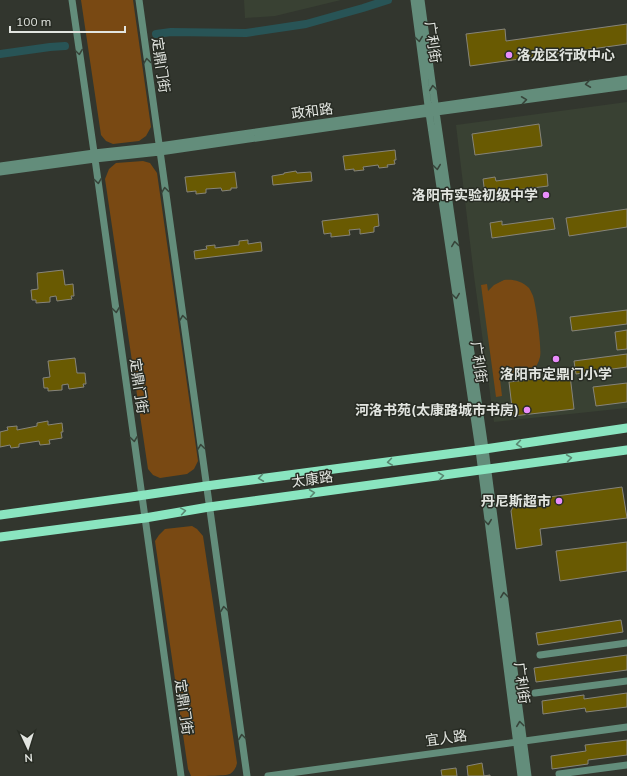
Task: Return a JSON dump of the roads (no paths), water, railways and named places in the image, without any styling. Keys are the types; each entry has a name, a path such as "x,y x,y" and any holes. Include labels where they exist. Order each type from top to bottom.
{"main road":[{"name":"太康路","path":"0,515 627,428"},
{"name":"太康路","path":"0,537 627,450"}],"street":[{"name":"定鼎门街","path":"72,0 181,776"},
{"name":"定鼎门街","path":"139,0 247,776"},
{"name":"广利街","path":"414,0 432,109 485,470 520,744 521,776"},
{"name":"广利街","path":"421,0 432,109"},
{"name":"政和路","path":"0,166 159,149 627,79"},
{"name":"政和路","path":"432,109 627,86"},
{"name":"政和路","path":"0,172 94,156"},
{"path":"540,655 627,643"},
{"path":"535,693 627,681"},
{"name":"宜人路","path":"301,776 627,727"},
{"name":"宜人路","path":"268,776 627,731"},
{"name":"广利街","path":"520,744 528,776"},
{"path":"559,774 627,764"}],"waterway":[{"path":"156,34 171,32 246,33 306,24 388,0"},
{"path":"0,54 65,46"}],"place":[{"name":"洛龙区行政中心","path":"509,55"},
{"name":"洛阳市实验初级中学","path":"546,195"},
{"name":"洛阳市定鼎门小学","path":"556,359"},
{"name":"河洛书苑(太康路城市书房)","path":"527,410"},
{"name":"丹尼斯超市","path":"559,501"}]}
